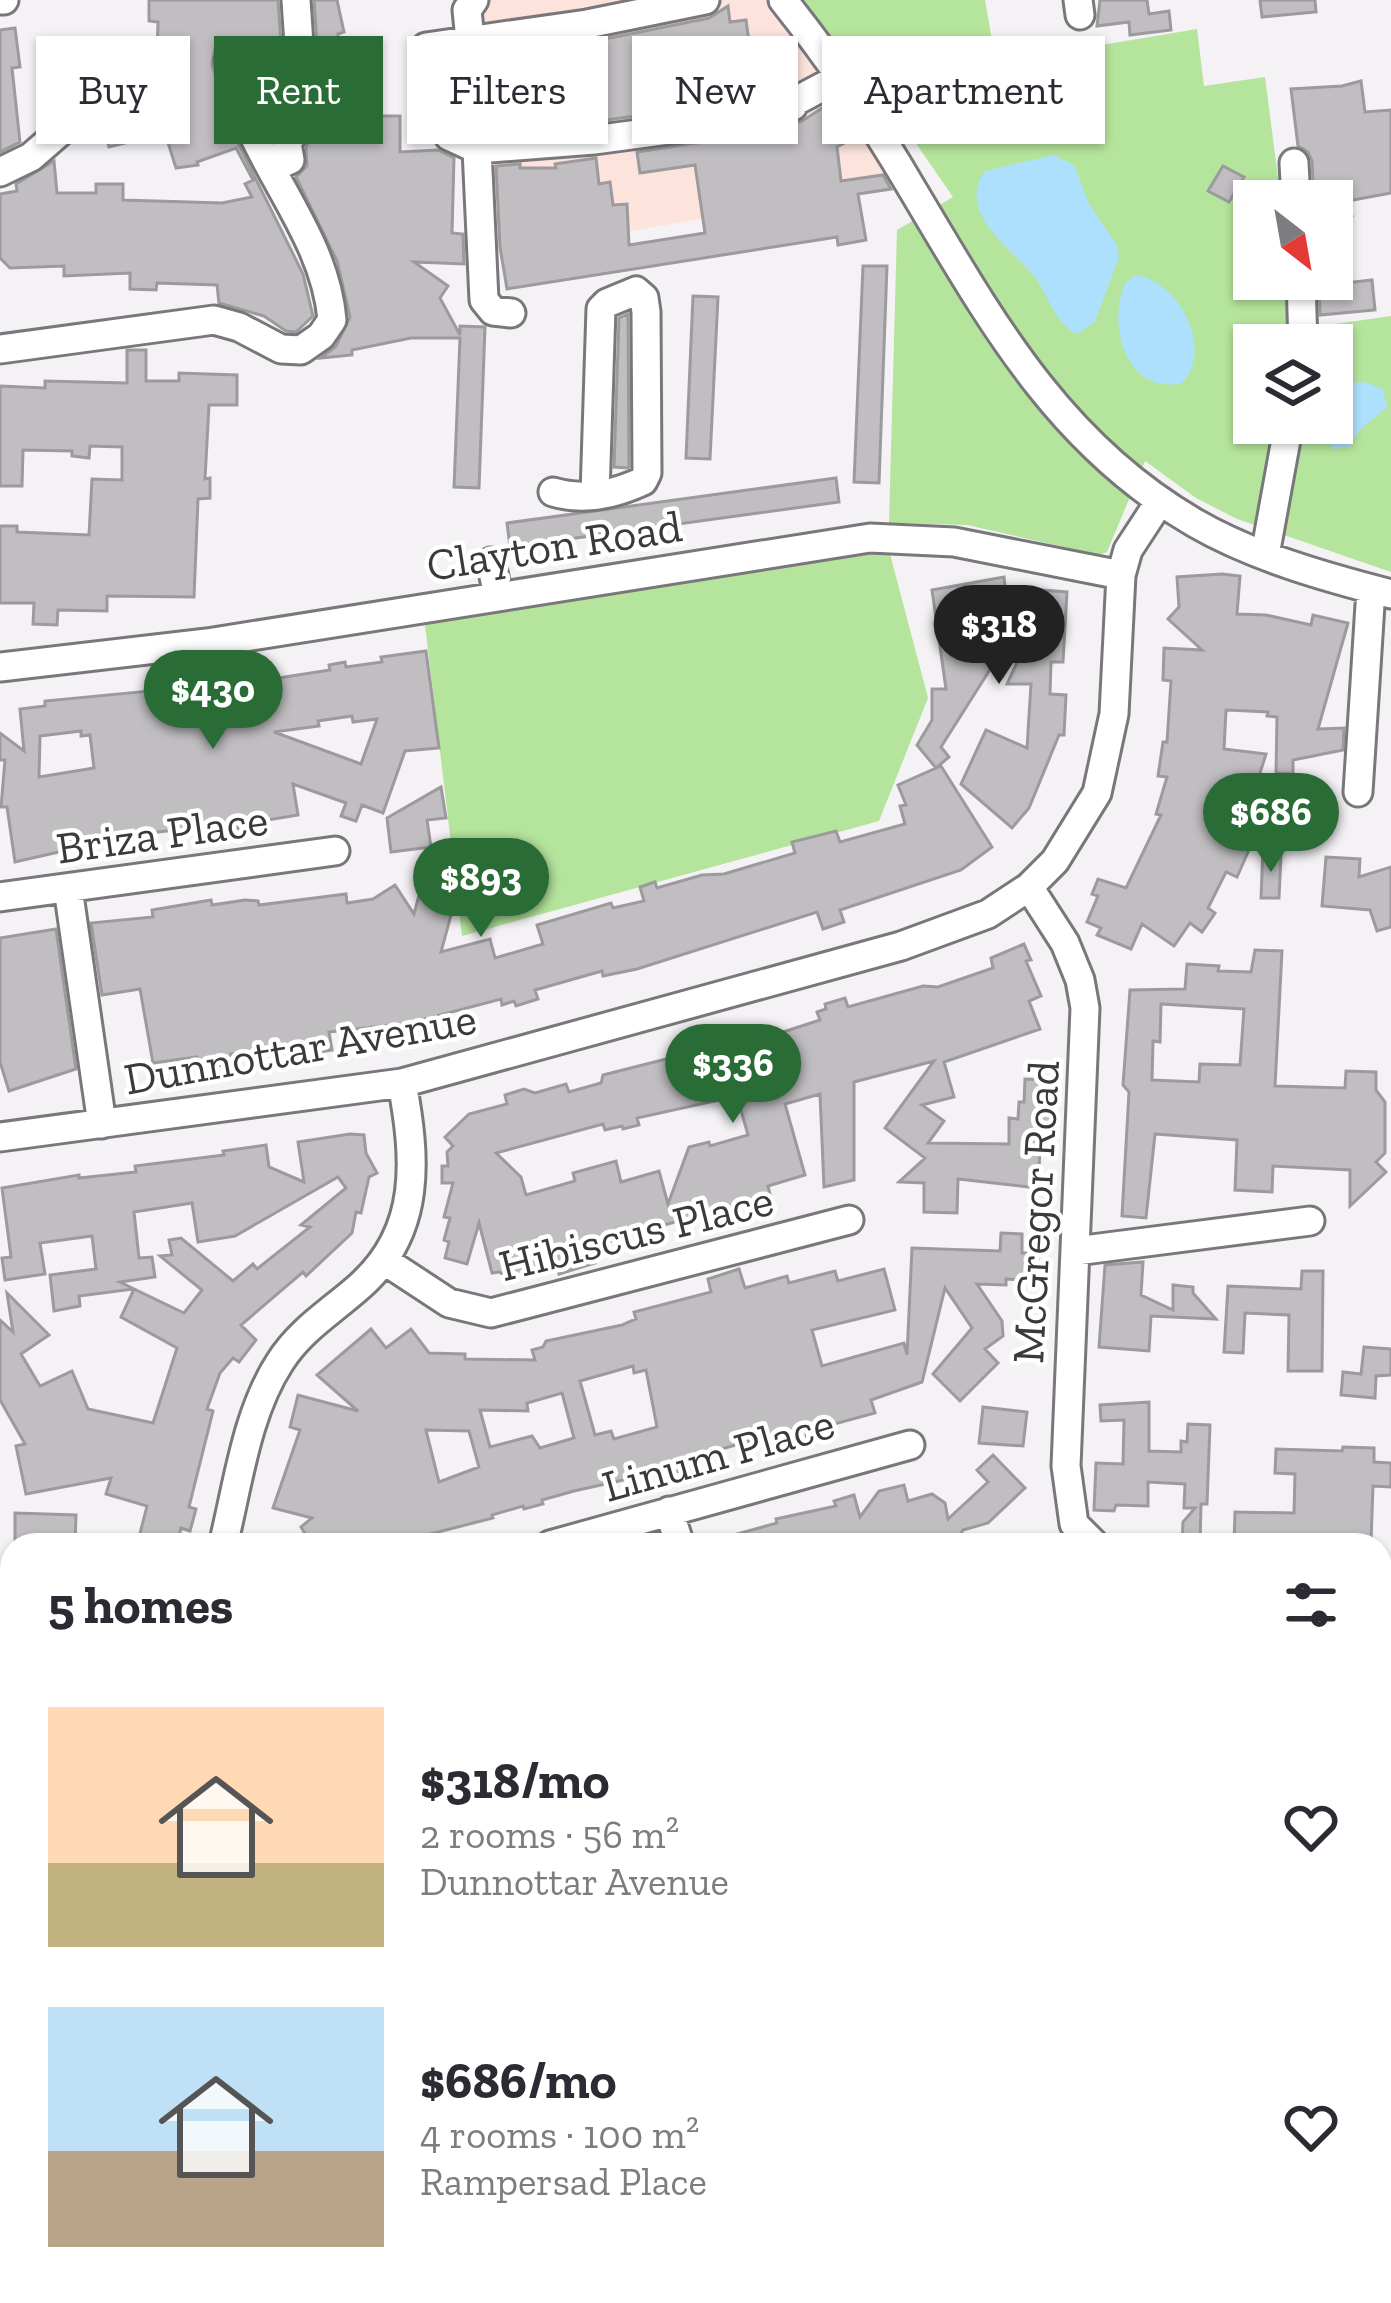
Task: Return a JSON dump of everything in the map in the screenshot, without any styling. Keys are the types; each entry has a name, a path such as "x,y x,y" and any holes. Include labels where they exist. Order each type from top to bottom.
{"street":[{"path":"274,167 290,160 286,142 298,126 296,0"},
{"path":"470,36 467,10 474,0"},
{"path":"486,36 584,12 705,0"},
{"path":"783,0 822,52"},
{"path":"468,144 477,148 632,135"},
{"path":"0,172 46,144"},
{"path":"0,349 214,320 281,349 312,345 332,320 328,287 260,144"},
{"path":"884,144 1042,393 1094,449 1160,501 1224,538 1381,591 1358,792"},
{"path":"477,148 484,300 493,310 511,313"},
{"path":"1294,163 1295,180"},
{"path":"553,492 569,497 595,494 625,490 643,481 647,473 646,312 644,298 636,291 602,309 595,494"},
{"path":"1265,555 1285,444"},
{"name":"Dunnottar Avenue","path":"0,1137 402,1083 901,946 988,914 1029,887 1088,813 1104,771 1114,714 1121,575 1128,550 1160,501"},
{"name":"Clayton Road","path":"0,667 207,643 889,536 954,542 1121,575"},
{"path":"491,562 499,596"},
{"name":"Briza Place","path":"0,897 335,851"},
{"name":"McGregor Road","path":"1029,887 1065,943 1084,997 1066,1466 1074,1524 1083,1533"},
{"path":"68,888 101,1124"},
{"path":"226,1533 257,1408 269,1379 304,1332 385,1261 404,1223 411,1188 411,1132 402,1083"},
{"name":"Hibiscus Place","path":"385,1261 449,1304 491,1313 849,1220"},
{"path":"1076,1251 1310,1221"},
{"name":"Linum Place","path":"592,1533 910,1445"},
{"path":"669,1511 676,1533"}],"shaded area":[{"path":"456,0 783,0 822,55 822,144 886,144 912,181 486,257 473,144 608,144 608,36 460,36"}],"green space":[{"path":"801,0 985,0 991,36 830,36"},
{"path":"1197,29 1204,86 1265,77 1278,180 1233,180 1233,300 1301,300 1313,324 1233,324 1233,444 1353,444 1353,324 1335,324 1391,316 1391,572 1237,519 1196,498 1145,461 1107,552 1099,555 967,525 889,523 897,230 953,197 916,144 1105,144 1105,45"},
{"path":"885,535 928,698 879,821 462,936 424,616"}],"water":[{"path":"1054,155 1074,165 1089,204 1117,245 1119,257 1095,322 1077,334 1056,315 1038,282 989,227 977,200 985,171"},
{"path":"1136,275 1166,290 1188,319 1194,353 1182,383 1162,384 1146,378 1125,352 1118,316 1120,298 1126,282"},
{"path":"1353,383 1383,389 1387,407 1353,440"}],"building":[{"path":"149,0 278,0 280,36 214,36 214,144 238,144 303,274 313,316 296,332 264,316 219,303 217,285 157,283 156,290 130,289 130,273 64,276 64,266 10,268 0,258 0,194 17,191 16,184 54,161 57,193 96,193 96,184 123,184 123,200 222,203 252,197 245,184 253,180 236,148 198,165 176,168 168,144 190,144 190,36 158,36 158,22 149,21"},
{"path":"314,0 337,0 344,32 316,36"},
{"path":"1100,0 1147,0 1149,14 1169,11 1171,30 1130,35 1129,22 1097,26"},
{"path":"1260,0 1315,0 1316,12 1262,17"},
{"path":"728,6 730,22 746,20 748,36 632,36 632,116 608,120 608,38 709,18"},
{"path":"15,28 20,67 12,68 20,142 0,152 0,30"},
{"path":"1361,81 1365,112 1391,110 1391,193 1353,200 1353,180 1313,180 1312,161 1298,146 1291,89"},
{"path":"822,108 822,144 843,144 837,147 841,181 883,175 891,189 858,194 866,240 838,245 837,237 507,289 496,166 556,168 555,164 596,158 599,184 610,182 613,205 627,204 629,245 705,233 695,165 640,173 637,152 690,144 798,144 798,123"},
{"path":"383,116 400,116 400,152 438,150 454,158 452,233 463,234 464,264 414,262 448,286 440,298 460,335 460,326 485,327 479,488 454,487 460,338 411,338 352,350 352,355 321,358 336,346 350,317 337,261 296,177 307,166 306,147 383,144"},
{"path":"1223,166 1244,177 1233,180 1229,202 1208,191"},
{"path":"863,266 887,266 879,483 854,482"},
{"path":"1372,280 1375,310 1320,315 1320,300 1353,300 1353,282"},
{"path":"693,296 718,297 710,459 686,458"},
{"path":"628,314 628,468 614,467 619,318"},
{"path":"127,350 146,350 146,381 179,381 179,373 237,375 237,405 209,405 205,479 210,478 210,498 198,499 194,597 107,596 107,611 58,610 57,625 33,624 34,603 0,603 0,526 17,526 17,532 89,535 92,479 122,480 122,447 90,446 89,458 72,456 72,451 23,450 22,486 0,486 0,386 45,388 45,381 127,383"},
{"path":"836,478 839,502 510,547 507,523"},
{"path":"1240,576 1237,614 1311,625 1313,615 1348,623 1318,729 1344,728 1343,750 1293,760 1293,774 1276,773 1277,717 1267,716 1268,712 1226,710 1224,749 1266,754 1240,837 1252,843 1237,877 1226,872 1208,908 1215,913 1202,932 1190,923 1174,946 1142,924 1131,949 1097,935 1101,928 1087,922 1098,896 1092,894 1098,879 1126,888 1161,815 1156,814 1167,777 1158,776 1163,742 1167,742 1171,681 1163,680 1164,648 1202,650 1168,619 1179,607 1177,577"},
{"path":"1004,577 1005,587 1067,592 1063,662 1051,662 1050,694 1066,695 1064,735 1059,735 1029,808 1012,828 961,784 986,730 1027,748 1031,684 1007,684 1026,643 1016,638 1016,627 976,626 981,660 996,660 941,747 949,757 936,768 917,745 932,720 932,689 946,689 932,590"},
{"path":"426,651 439,748 405,751 383,813 362,805 356,821 341,816 346,803 293,784 298,815 239,829 233,825 191,828 61,844 59,852 15,862 7,807 1,807 5,760 0,760 0,733 24,751 20,709 45,706 45,701 182,688 180,675 214,670 216,681 258,674 272,679 330,670 329,665 345,662 346,667 382,662 381,657","holes":["352,716 353,722 377,719 361,764 274,732","81,731 81,736 90,735 94,768 39,777 40,736"]},
{"path":"941,766 992,847 961,870 840,910 844,922 823,929 817,912 637,969 603,976 602,971 535,990 538,999 516,1006 514,1001 502,1005 501,999 410,1023 329,1032 332,1050 313,1053 312,1048 303,1050 302,1043 231,1054 232,1064 199,1068 197,1057 153,1063 140,989 102,995 91,923 153,917 152,910 211,900 212,905 245,900 259,905 346,894 347,903 373,899 395,885 414,914 423,880 458,889 441,952 490,939 495,958 543,944 537,925 611,903 613,908 644,901 640,887 655,882 657,888 724,874 795,853 792,842 836,831 840,842 905,824 900,806 906,805 898,785"},
{"path":"441,787 446,818 427,820 431,847 391,852 387,818"},
{"path":"1276,806 1308,806 1308,846 1276,846"},
{"path":"1263,848 1281,855 1279,898 1261,898"},
{"path":"1326,857 1360,859 1359,877 1391,867 1391,927 1377,931 1370,910 1322,906"},
{"path":"56,929 76,1069 9,1091 0,1062 0,938"},
{"path":"1024,944 1041,996 1029,1001 1040,1029 944,1062 954,1097 922,1105 944,1121 928,1143 1009,1144 1009,1118 1018,1119 1025,1079 1055,1080 1053,1131 1041,1131 1038,1188 958,1179 957,1213 924,1212 924,1183 899,1182 925,1158 885,1128 934,1061 854,1082 854,1180 824,1187 820,1094 785,1104 805,1175 768,1186 770,1194 590,1247 595,1263 559,1274 557,1266 512,1279 492,1273 479,1223 467,1264 445,1258 450,1218 444,1217 453,1183 442,1183 442,1166 448,1166 447,1152 453,1146 445,1137 469,1114 507,1104 505,1095 524,1089 535,1093 566,1084 569,1092 601,1083 603,1075 682,1055 680,1050 714,1045 716,1051 774,1035 820,1020 817,1012 826,1009 825,1004 845,998 848,1007 923,986 938,987 993,968 991,958","holes":["737,1096 748,1135 689,1147 668,1204 659,1171 621,1182 616,1161 573,1173 575,1181 526,1195 521,1177 496,1153 603,1124 605,1130 623,1129 639,1125 637,1118"]},
{"path":"1255,950 1282,951 1275,1086 1345,1088 1346,1071 1376,1072 1376,1090 1385,1102 1385,1153 1376,1162 1386,1172 1350,1206 1350,1170 1273,1166 1272,1192 1235,1190 1237,1140 1155,1134 1146,1218 1122,1216 1129,1092 1123,1085 1130,990 1185,989 1187,964 1251,972","holes":["1161,1004 1244,1009 1240,1065 1200,1064 1199,1082 1152,1080"]},
{"path":"364,1135 366,1153 377,1173 369,1177 352,1233 306,1276 303,1272 241,1325 256,1340 239,1362 233,1358 220,1373 207,1409 213,1411 189,1507 196,1509 190,1531 140,1533 147,1506 106,1494 111,1478 26,1494 16,1446 25,1444 0,1400 0,1320 13,1332 7,1293 49,1335 21,1354 40,1386 72,1371 88,1409 153,1423 177,1348 121,1317 134,1289 79,1296 80,1306 54,1311 50,1275 96,1269 92,1236 40,1243 45,1274 5,1280 2,1258 11,1257 2,1188 79,1175 136,1172 135,1166 266,1145 269,1167 304,1182 298,1142","holes":["338,1177 346,1188 301,1225 310,1227 257,1269 253,1264 233,1281 181,1238 169,1240 172,1255 160,1256 202,1290 184,1313 120,1282 155,1277 152,1257 139,1258 134,1212 192,1203 198,1242 235,1236"]},
{"path":"1001,1233 1022,1234 1022,1253 1038,1253 1037,1281 977,1284 1002,1321 1003,1336 985,1349 998,1363 960,1401 933,1374 972,1328 945,1288 922,1382 871,1400 875,1413 834,1424 835,1430 807,1438 805,1430 754,1445 753,1440 718,1450 719,1454 703,1458 687,1473 668,1470 574,1491 434,1533 305,1533 301,1527 312,1518 273,1508 300,1430 290,1427 298,1395 358,1411 317,1375 371,1329 386,1348 411,1329 429,1353 465,1354 465,1359 535,1360 532,1350 546,1341 622,1325 636,1319 634,1312 711,1292 708,1279 739,1269 745,1288 787,1276 789,1283 835,1271 838,1281 884,1269 895,1310 812,1330 822,1366 904,1343 907,1355 912,1248 1000,1251","holes":["633,1366 634,1373 646,1370 657,1427 614,1439 611,1431 595,1435 580,1381","562,1393 574,1438 540,1448 532,1436 490,1447 480,1410 528,1411 527,1403","426,1430 469,1431 479,1467 439,1482"]},
{"path":"1143,1262 1141,1295 1173,1310 1173,1285 1193,1287 1216,1319 1151,1316 1149,1351 1099,1347 1105,1265"},
{"path":"1302,1271 1323,1271 1322,1371 1288,1371 1289,1315 1245,1313 1243,1353 1224,1352 1228,1286 1301,1289"},
{"path":"1364,1347 1391,1349 1391,1375 1376,1376 1375,1398 1341,1395 1343,1372 1361,1374"},
{"path":"1149,1402 1149,1451 1181,1452 1188,1424 1210,1425 1207,1504 1201,1504 1200,1533 1183,1533 1183,1522 1195,1508 1184,1508 1185,1484 1148,1482 1148,1506 1094,1510 1096,1463 1123,1464 1124,1420 1101,1421 1100,1405"},
{"path":"983,1407 1027,1412 1023,1446 979,1443"},
{"path":"1343,1447 1374,1448 1374,1462 1391,1463 1391,1487 1373,1486 1371,1533 1234,1533 1235,1512 1294,1513 1295,1474 1275,1473 1276,1449 1342,1451"},
{"path":"993,1455 1025,1488 988,1523 961,1533 741,1533 777,1523 776,1519 836,1506 834,1501 854,1495 860,1517 879,1491 904,1485 908,1501 932,1494 945,1503 948,1519 988,1482 977,1470"},
{"path":"15,1513 76,1515 75,1533 15,1533"}]}
